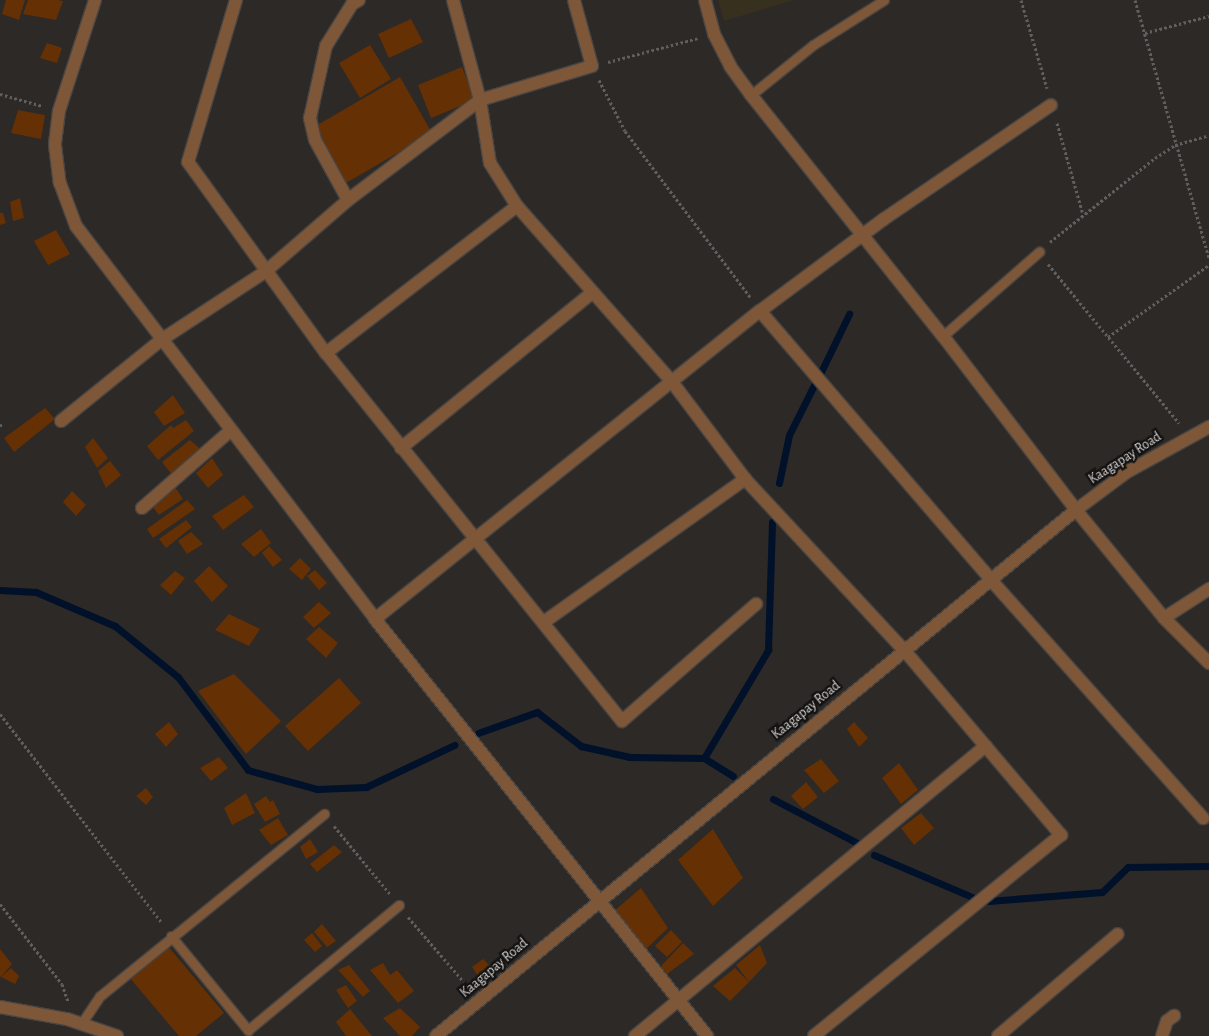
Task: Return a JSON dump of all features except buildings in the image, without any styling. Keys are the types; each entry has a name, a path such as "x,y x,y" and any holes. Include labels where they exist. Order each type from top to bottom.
{"street":[{"path":"96,0 59,111 55,146 60,183 76,226 230,431 375,619 597,902 707,1036"},
{"path":"236,0 188,162 264,272 326,353 474,540 544,622 622,721 756,604"},
{"path":"348,200 315,140 310,118 326,46 352,4 359,0"},
{"path":"453,0 480,100 490,163 517,206 672,382 745,479 904,650 1061,835 814,1036"},
{"path":"61,420 161,340 264,272 348,200 480,100 592,66 574,0"},
{"path":"705,0 714,34 730,66 751,95 860,236 942,336 1076,510 1164,618 1209,663"},
{"path":"375,619 760,311 860,236 1051,105"},
{"path":"326,353 517,206"},
{"path":"401,448 592,292"},
{"path":"760,311 991,580 1203,818"},
{"name":"Kaagapay Road","path":"436,1036 1076,510 1127,472 1189,435 1209,427"},
{"path":"142,508 230,431"},
{"path":"544,622 745,479"},
{"path":"1164,618 1209,589"},
{"path":"635,1036 677,999 986,746"},
{"path":"998,1036 1118,934"},
{"path":"0,1007 68,1019 117,1036"},
{"path":"1162,1036 1167,1022 1174,1016"}],"lane":[{"path":"751,95 813,44 884,0"},
{"path":"942,336 1038,252"},
{"path":"81,1024 100,996 324,814"},
{"path":"172,936 248,1030 399,905"}],"path":[{"path":"1135,0 1175,145 1209,258"},
{"path":"1145,33 1209,16"},
{"path":"685,41 592,66 626,131 760,311"},
{"path":"0,94 59,111"},
{"path":"1189,435 1038,252 1124,181 1175,145 1209,135"},
{"path":"1108,337 1209,265"},
{"path":"0,714 172,936"},
{"path":"0,904 62,984 68,998 68,1019"}],"shaded area":[{"path":"718,0 794,0 724,21"}],"waterway":[{"path":"820,374 849,314"},
{"path":"779,483 789,435 814,385"},
{"path":"704,758 768,650 772,522"},
{"path":"0,590 36,592 115,626 178,677 248,770 317,789 366,787 454,745"},
{"path":"478,733 537,712 581,746 630,757 704,758 733,776"},
{"path":"773,799 859,844"},
{"path":"874,855 972,897"},
{"path":"989,901 1102,892 1128,867 1209,866"}]}
